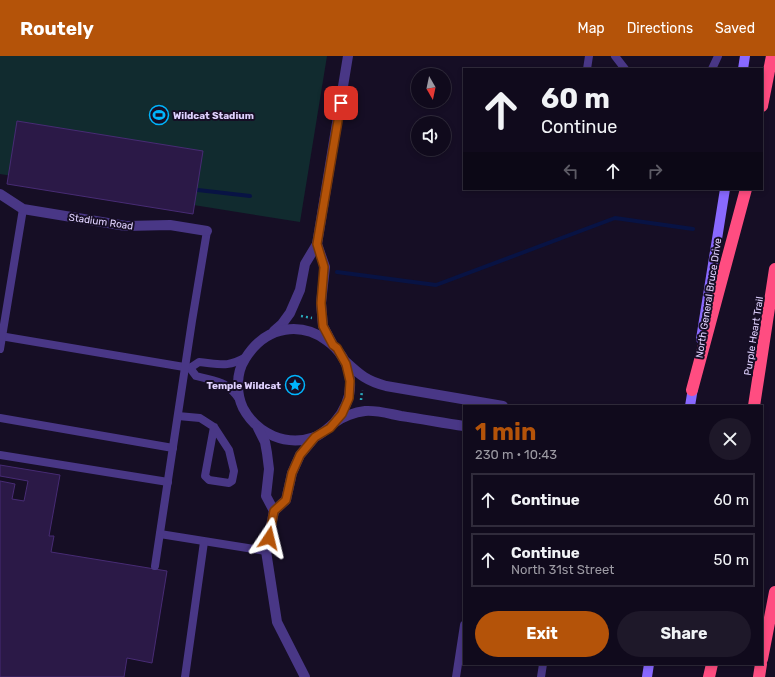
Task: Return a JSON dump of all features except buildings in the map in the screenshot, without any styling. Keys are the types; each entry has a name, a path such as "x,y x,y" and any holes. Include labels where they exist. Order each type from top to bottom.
{"highway":[{"path":"763,101 772,56"},
{"path":"692,390 746,190"},
{"name":"Purple Heart Trail","path":"754,405 775,269"},
{"path":"763,654 775,592"},
{"path":"709,677 712,665"},
{"path":"759,677 761,665"}],"main road":[{"path":"743,68 745,56"},
{"name":"North General Bruce Drive","path":"690,405 725,190"},
{"path":"647,677 649,665"}],"street":[{"path":"268,335 286,329 306,330 324,337 337,348 346,364 350,381 349,398 342,414 330,428 315,437 298,441 280,439 263,432 249,418 240,401 238,382 242,363 252,347 282,324 290,313 300,290 305,264 317,244 348,56"},
{"name":"Stadium Road","path":"0,197 23,209 126,226 170,225 207,231"},
{"path":"317,244 324,267 321,303 323,326 333,345"},
{"path":"342,357 359,375 375,383 491,405"},
{"path":"334,423 355,413 366,411 381,412 463,426"},
{"path":"257,426 267,453 269,469 266,496 274,511"},
{"path":"305,677 277,622 266,551 274,511 286,500 292,473 300,455 315,437"}],"lane":[{"path":"587,68 589,56"},
{"path":"615,56 624,68"},
{"path":"712,68 718,56"},
{"path":"0,349 23,209"},
{"path":"155,566 178,416 188,368 192,321 207,231"},
{"path":"1,337 188,368 196,376 225,384 232,389 240,401"},
{"path":"188,368 199,362 225,365 234,364 246,356"},
{"path":"178,416 200,418 214,427 229,450 234,471 232,481 229,483 209,480 205,476 214,427"},
{"path":"0,418 173,448"},
{"path":"0,455 168,482"},
{"path":"160,534 266,551"},
{"path":"185,677 204,542"},
{"path":"456,677 462,651 463,638"},
{"path":"541,677 543,665"}],"path":[{"path":"295,315 313,318"},
{"path":"360,404 362,390"}],"green space":[{"name":"Wildcat Stadium","path":"0,56 327,56 300,222 0,174"}],"waterway":[{"path":"198,190 250,196"},
{"path":"337,272 436,285 615,218 693,229"}],"place":[{"name":"Wildcat Stadium","path":"159,115"},
{"name":"Temple Wildcat","path":"295,385"}],"route":[{"path":"269,538 274,511 286,500 292,473 300,455 315,437 330,428 342,414 349,398 350,381 346,364 337,348 333,345 323,326 321,303 324,267 317,244 341,103"}]}
